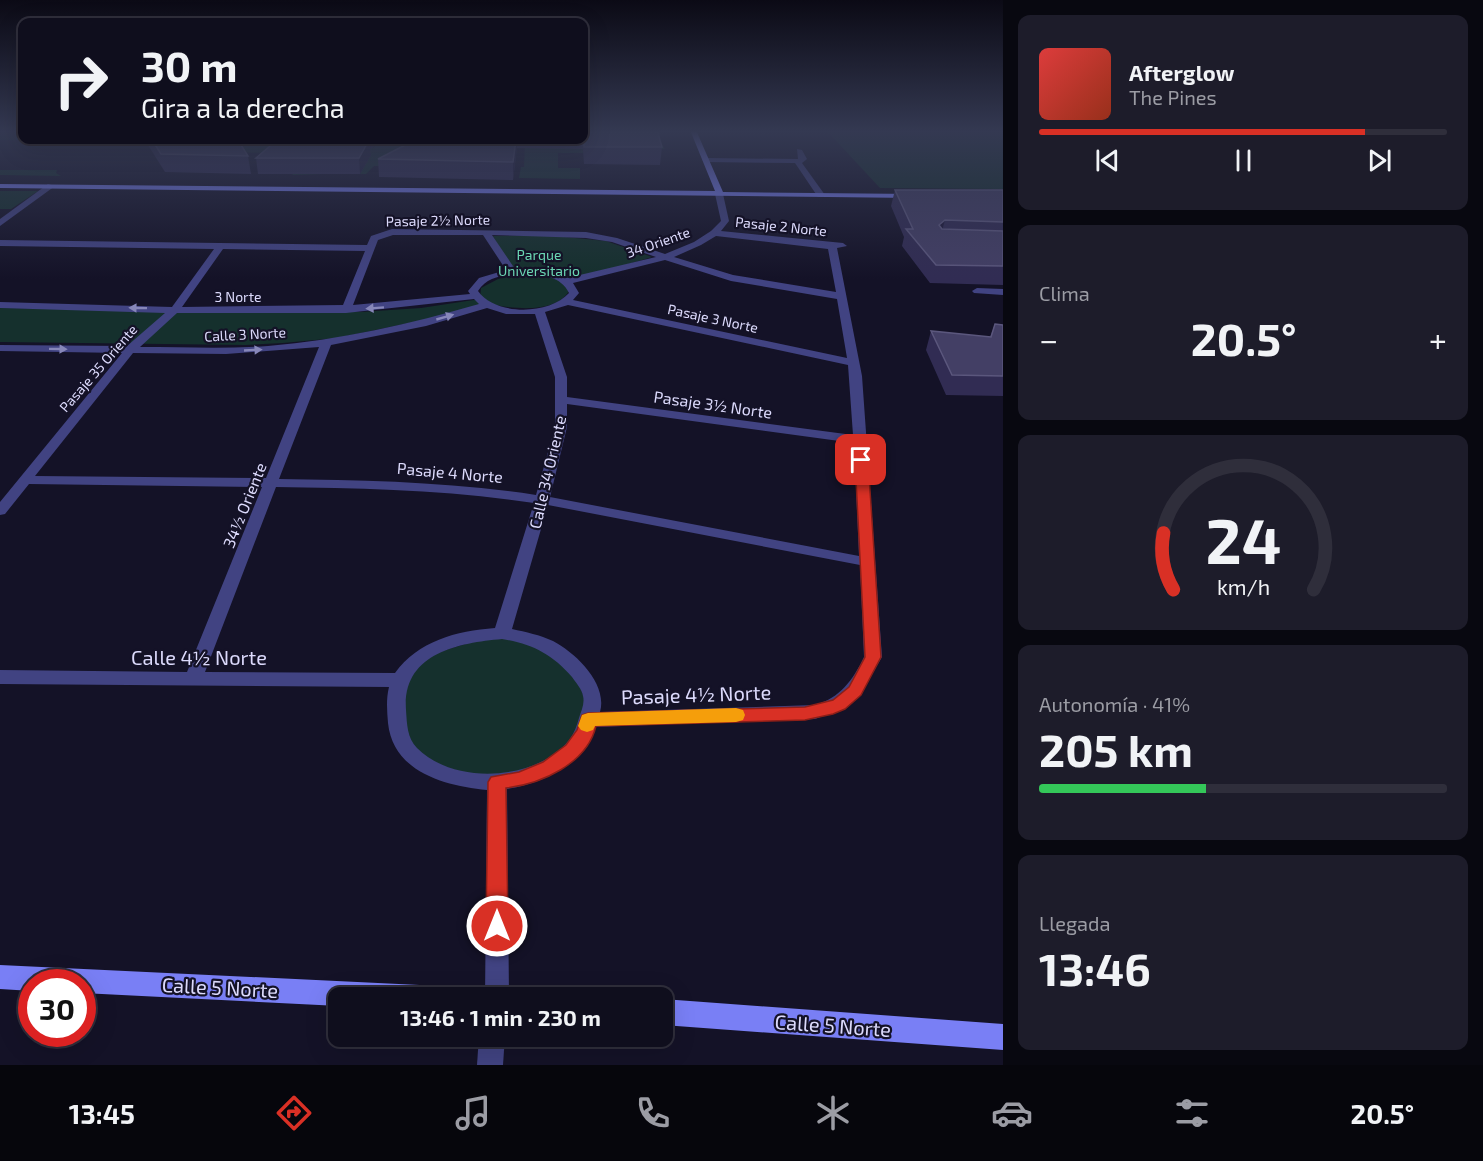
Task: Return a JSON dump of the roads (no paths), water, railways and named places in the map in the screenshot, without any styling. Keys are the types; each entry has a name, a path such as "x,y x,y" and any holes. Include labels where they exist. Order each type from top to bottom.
{"main road":[{"name":"34 Oriente","path":"715,180 719,194"},
{"path":"0,186 923,196"},
{"name":"Calle 5 Norte","path":"0,977 328,993"},
{"name":"Calle 5 Norte","path":"673,1013 1003,1037"}],"street":[{"path":"810,180 821,195"},
{"path":"0,223 51,186"},
{"name":"34 Oriente","path":"474,296 472,291 475,285 483,279 512,272 542,273 566,280 663,257 699,243 715,232 726,217 719,194"},
{"path":"486,232 512,272"},
{"name":"Pasaje 2½ Norte","path":"369,248 376,236 384,233 486,232 586,235 614,240 730,278 840,296"},
{"name":"Pasaje 2 Norte","path":"715,232 843,246"},
{"path":"0,243 369,248 346,310"},
{"name":"Pasaje 4½ Norte","path":"588,720 805,713 827,709 849,697 863,679 873,657 856,376 840,296 834,251 832,247 824,244"},
{"name":"Pasaje 35 Oriente","path":"0,511 130,350 175,309 220,247"},
{"path":"474,296 487,305 509,310 539,310 568,302 574,293 572,285 566,280"},
{"path":"976,291 1003,292"},
{"name":"3 Norte","path":"0,305 346,310 412,306 474,296"},
{"name":"Pasaje 3 Norte","path":"568,302 853,363"},
{"name":"Calle 3 Norte","path":"0,348 226,351 326,343 426,322 487,305"},
{"name":"Calle 34 Oriente","path":"502,633 542,500 561,427 561,377 539,310"},
{"name":"34½ Oriente","path":"194,680 326,343"},
{"name":"Pasaje 3½ Norte","path":"562,400 860,440"},
{"name":"Pasaje 4 Norte","path":"24,480 387,484 484,491 867,562"},
{"path":"502,633 550,646 565,656 585,681 593,698 585,732 572,750 550,768 520,779 497,782 458,778 434,769 415,757 401,741 393,702 398,680 416,659 447,641 472,634 502,633"},
{"name":"Calle 4½ Norte","path":"0,677 398,680"},
{"path":"497,782 497,987"},
{"path":"489,1065 491,1047"}],"park label":[{"name":"Parque Universitario","path":"539,262"}]}
